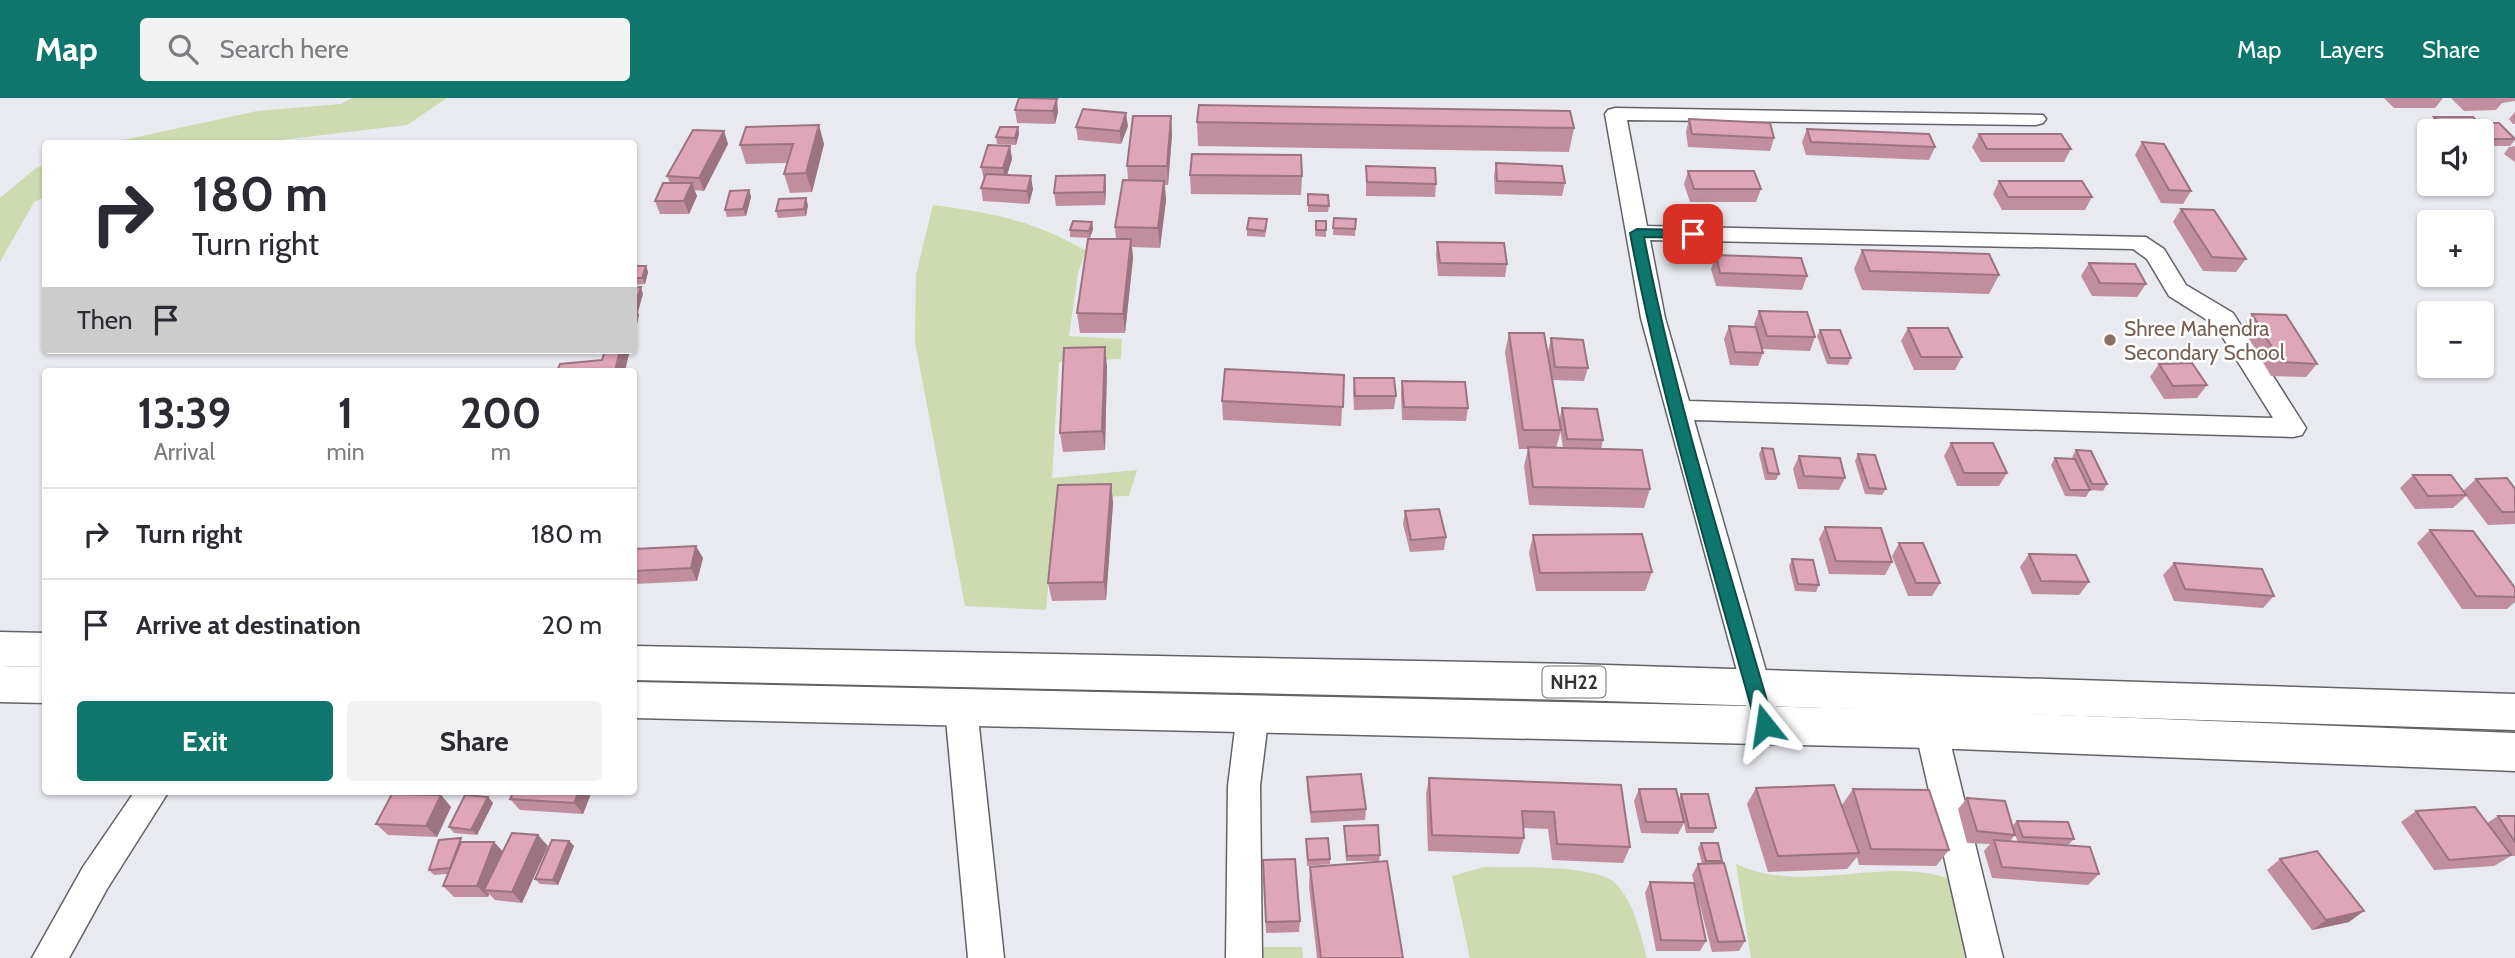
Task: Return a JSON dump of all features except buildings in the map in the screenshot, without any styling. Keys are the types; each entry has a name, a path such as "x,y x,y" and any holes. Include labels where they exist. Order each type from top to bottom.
{"highway":[{"path":"0,649 42,650"},
{"name":"NH22","path":"637,663 960,666 1760,706 1931,729 2515,752"},
{"path":"0,684 42,685"},
{"name":"NH22","path":"637,700 1252,713 1760,706 2515,712"}],"street":[{"path":"1760,706 1676,410 1653,318 1615,114 2036,119"},
{"path":"1637,233 2138,242 2155,254 2178,290 2224,319 2293,428 1676,410"},
{"path":"961,708 986,958"},
{"path":"1244,958 1244,786 1252,713"},
{"path":"1931,729 1985,958"},
{"path":"50,958 95,878 150,795"}],"green space":[{"path":"352,98 447,98 407,125 281,140 124,140 257,111 341,104"},
{"path":"42,166 42,198 34,202 0,262 0,198"},
{"path":"933,205 1012,219 1067,240 1086,251 1078,273 1069,336 1122,339 1121,359 1059,362 1052,478 1137,470 1129,496 1056,498 1046,610 965,606 915,342 916,275"},
{"path":"1736,864 1762,873 1789,876 1898,871 1925,873 1950,879 1978,958 1751,958"},
{"path":"1484,867 1554,868 1606,878 1616,884 1628,900 1647,958 1470,958 1452,876"},
{"path":"1258,947 1302,947 1303,958 1258,958"}],"place":[{"name":"Shree Mahendra Secondary School","path":"2110,340"}],"route":[{"path":"1693,234 1637,233 1653,318 1676,410 1765,725"}]}
